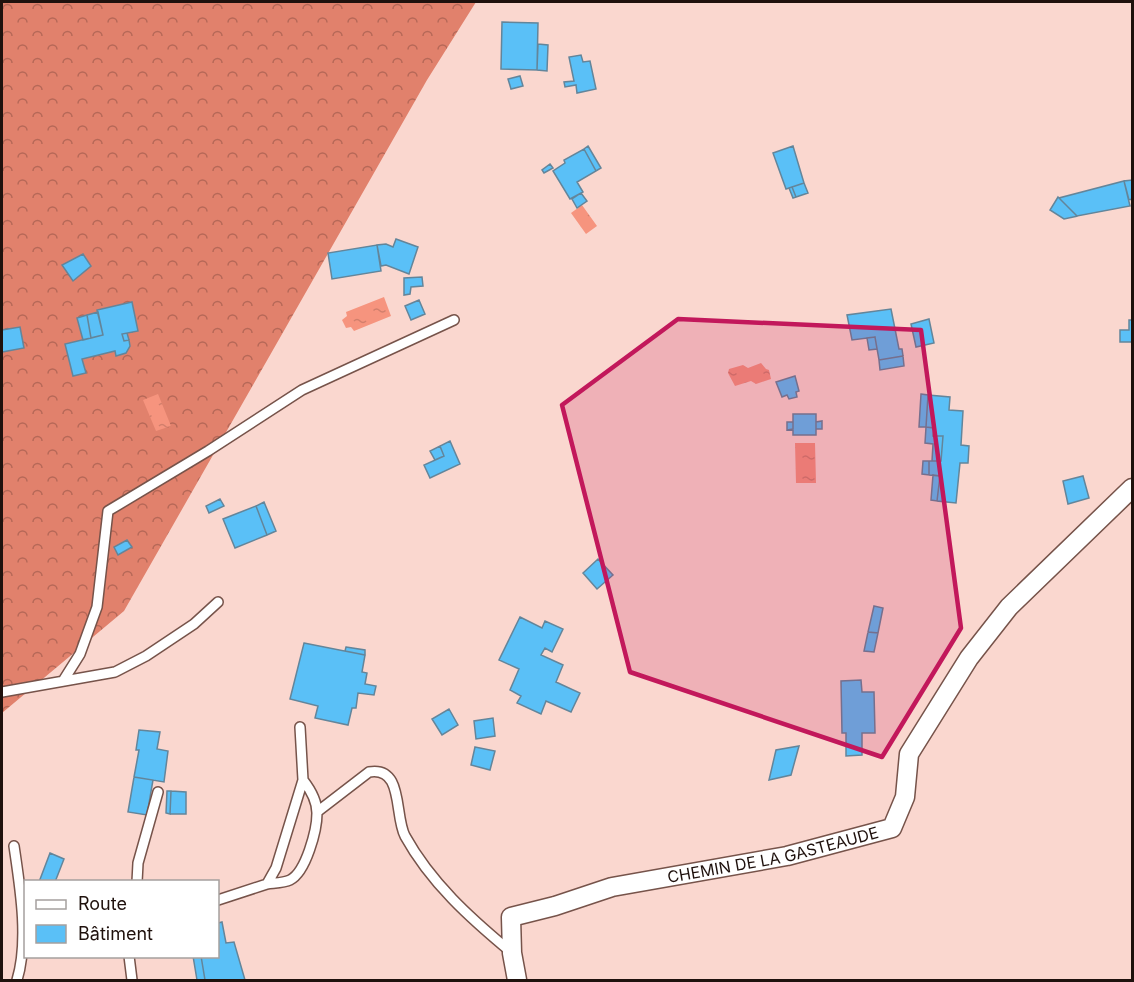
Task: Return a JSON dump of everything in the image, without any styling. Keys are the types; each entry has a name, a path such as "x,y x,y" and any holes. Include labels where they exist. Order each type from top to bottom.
{"street":[{"name":"CHEMIN DE LA GASTEAUDE","path":"517,981 512,953 511,917 555,906 612,887 787,856 892,828 905,797 909,754 969,658 1009,607 1132,488"}],"lane":[{"path":"63,681 80,654 97,607 108,511 208,451 302,390 454,320"},
{"path":"2,692 115,672 146,656 194,624 218,602"},
{"path":"267,884 276,868 303,780 300,727"},
{"path":"317,812 369,772 377,771 386,774 393,783 403,832 422,864 457,904 512,953"},
{"path":"219,900 267,884 291,880 304,867 313,838 317,812 311,791 303,780"},
{"path":"136,880 138,863 158,792"},
{"path":"14,846 22,909 20,970 17,981"},
{"path":"129,958 132,981"}],"highlighted area":[{"path":"678,319 921,330 961,628 882,757 630,672 562,405"}],"green space":[{"path":"2,2 476,2 427,80 124,611 2,713"}],"water":[{"path":"582,205 597,226 586,234 571,213"},
{"path":"384,297 391,316 354,331 351,327 346,328 342,320 347,316 346,312"},
{"path":"761,363 769,370 771,379 756,384 751,381 735,386 728,373 729,369 743,365 748,368"},
{"path":"158,394 171,426 156,431 143,400"},
{"path":"795,443 815,443 816,483 796,483"}],"building":[{"path":"502,22 538,23 537,70 501,69"},
{"path":"538,44 548,45 547,71 537,70"},
{"path":"581,55 583,62 590,61 596,89 577,93 576,85 565,87 564,82 574,81 569,57"},
{"path":"520,76 523,86 511,89 508,79"},
{"path":"588,146 601,168 596,171 584,149"},
{"path":"793,146 804,183 786,189 773,153"},
{"path":"584,149 596,171 577,182 583,192 570,199 553,171 565,163 564,160"},
{"path":"550,164 553,168 544,173 542,170"},
{"path":"1132,180 1132,199 1129,200 1124,181"},
{"path":"1124,181 1130,206 1077,216 1059,198"},
{"path":"804,183 808,193 796,197 792,187"},
{"path":"792,187 796,197 793,198 789,188"},
{"path":"581,193 587,201 577,208 572,199"},
{"path":"1058,197 1078,216 1064,219 1050,210"},
{"path":"396,239 418,247 409,274 386,265 381,266 377,245 386,244 393,247"},
{"path":"377,245 381,271 332,279 328,253"},
{"path":"83,254 91,266 73,281 62,265"},
{"path":"422,277 423,286 411,287 410,294 404,295 404,278"},
{"path":"419,300 425,314 411,320 405,306"},
{"path":"132,302 138,331 122,334 124,341 129,340 130,346 126,353 116,356 115,351 82,359 86,373 73,376 65,344 103,335 97,310"},
{"path":"891,309 899,349 902,349 903,356 879,360 875,337 852,340 847,315"},
{"path":"98,312 103,335 91,338 87,315"},
{"path":"87,315 91,338 83,340 77,318"},
{"path":"929,319 934,343 916,347 911,324"},
{"path":"1129,320 1132,320 1132,342 1120,342 1120,330 1129,330"},
{"path":"20,327 24,348 2,352 2,330"},
{"path":"127,333 129,340 124,341 122,334"},
{"path":"875,337 877,349 869,350 867,338"},
{"path":"903,356 904,366 880,370 879,360"},
{"path":"795,376 799,391 796,392 797,397 789,399 787,395 782,397 776,382"},
{"path":"921,394 928,395 926,427 919,427"},
{"path":"928,395 950,397 949,410 963,411 961,445 969,446 968,463 960,463 956,503 937,501 940,476 929,475 929,461 941,461 943,436 933,436 934,428 926,427"},
{"path":"793,414 816,414 816,435 793,435"},
{"path":"822,421 822,429 816,429 816,422"},
{"path":"787,422 793,422 793,429 787,430"},
{"path":"926,427 934,428 933,436 943,436 941,461 932,461 933,444 925,443"},
{"path":"450,441 460,464 430,478 424,465 444,456 440,446"},
{"path":"440,446 444,456 435,460 430,451"},
{"path":"923,461 929,461 929,475 922,474"},
{"path":"933,475 940,476 937,501 931,500"},
{"path":"1083,476 1089,498 1068,504 1063,481"},
{"path":"220,499 224,506 209,513 206,506"},
{"path":"264,502 276,531 267,535 256,506"},
{"path":"256,506 267,535 235,548 223,519"},
{"path":"127,540 132,547 118,555 114,547"},
{"path":"598,559 613,575 597,589 583,573"},
{"path":"874,606 883,608 878,633 868,632"},
{"path":"520,617 542,628 545,621 563,629 552,652 545,648 541,655 563,665 556,682 580,693 571,712 546,701 541,714 517,703 521,696 510,690 519,669 499,660"},
{"path":"868,632 878,633 874,652 864,651"},
{"path":"304,643 365,655 362,672 367,673 365,684 376,686 374,695 358,693 356,708 352,708 348,725 315,718 318,706 290,699"},
{"path":"346,647 365,650 365,655 345,651"},
{"path":"861,680 862,692 874,692 875,733 862,733 862,755 846,756 846,733 842,733 841,681"},
{"path":"449,709 458,725 442,735 432,719"},
{"path":"493,718 495,736 476,739 474,721"},
{"path":"139,730 160,732 157,749 168,751 164,782 134,777 139,750 136,750"},
{"path":"799,746 791,775 769,780 776,750"},
{"path":"475,747 495,751 490,770 471,765"},
{"path":"134,777 153,780 147,815 128,812"},
{"path":"167,791 171,791 170,814 166,813"},
{"path":"171,791 186,792 186,814 170,814"},
{"path":"50,853 64,859 56,880 40,880"},
{"path":"222,922 226,943 234,942 245,980 205,980 201,958 219,958 219,923"},
{"path":"193,958 201,958 205,980 197,980"}]}
